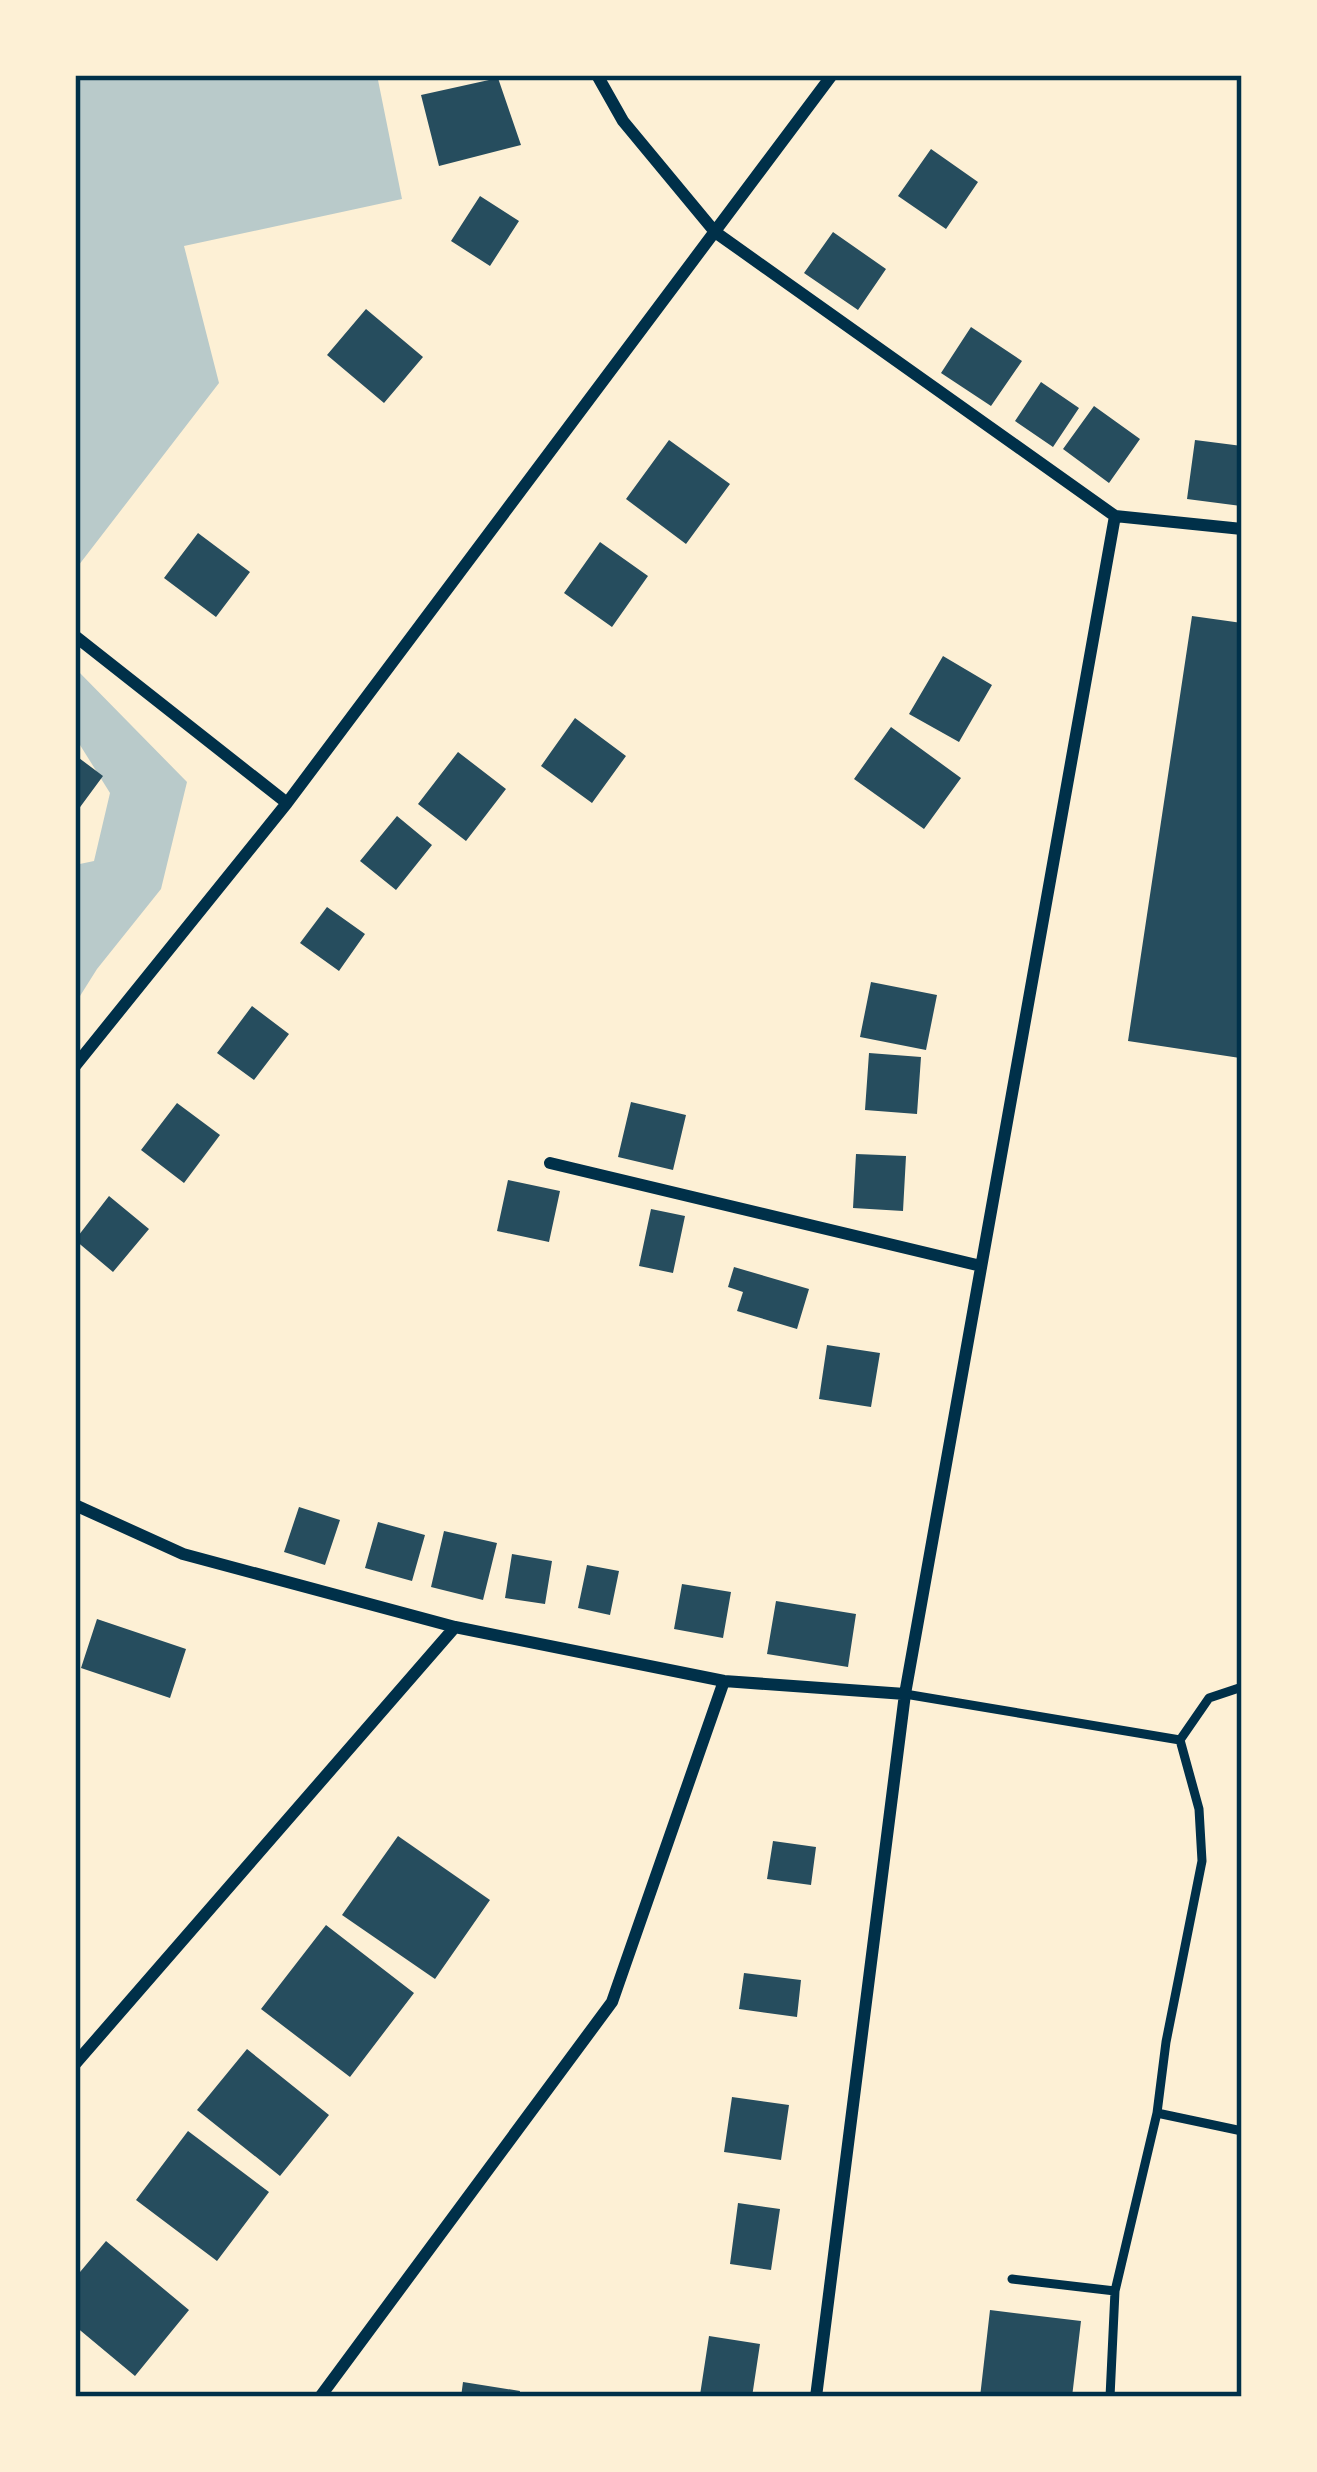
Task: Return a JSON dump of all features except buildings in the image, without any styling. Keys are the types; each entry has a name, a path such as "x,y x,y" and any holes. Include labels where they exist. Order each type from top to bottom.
{"street":[{"path":"597,75 623,121 715,232 1114,516 1242,529"},
{"path":"75,1066 287,803 832,75"},
{"path":"816,2397 905,1694 1114,516"},
{"path":"75,636 287,803"},
{"path":"550,1163 981,1266"},
{"path":"75,1505 183,1554 455,1627 724,1681 905,1694"},
{"path":"75,2064 455,1627"},
{"path":"320,2397 611,2002 724,1681"}],"lane":[{"path":"1110,2397 1115,2291 1156,2114 1202,1861 1198,1809 1180,1740 1208,1698 1242,1687"},
{"path":"905,1694 1180,1740"},
{"path":"1156,2114 1242,2131"},
{"path":"1012,2279 1115,2291"}],"shaded area":[{"path":"75,75 377,75 402,199 184,246 219,383 75,570"},
{"path":"77,670 187,782 161,889 75,1004 75,865 94,861 110,793 75,737"}]}
